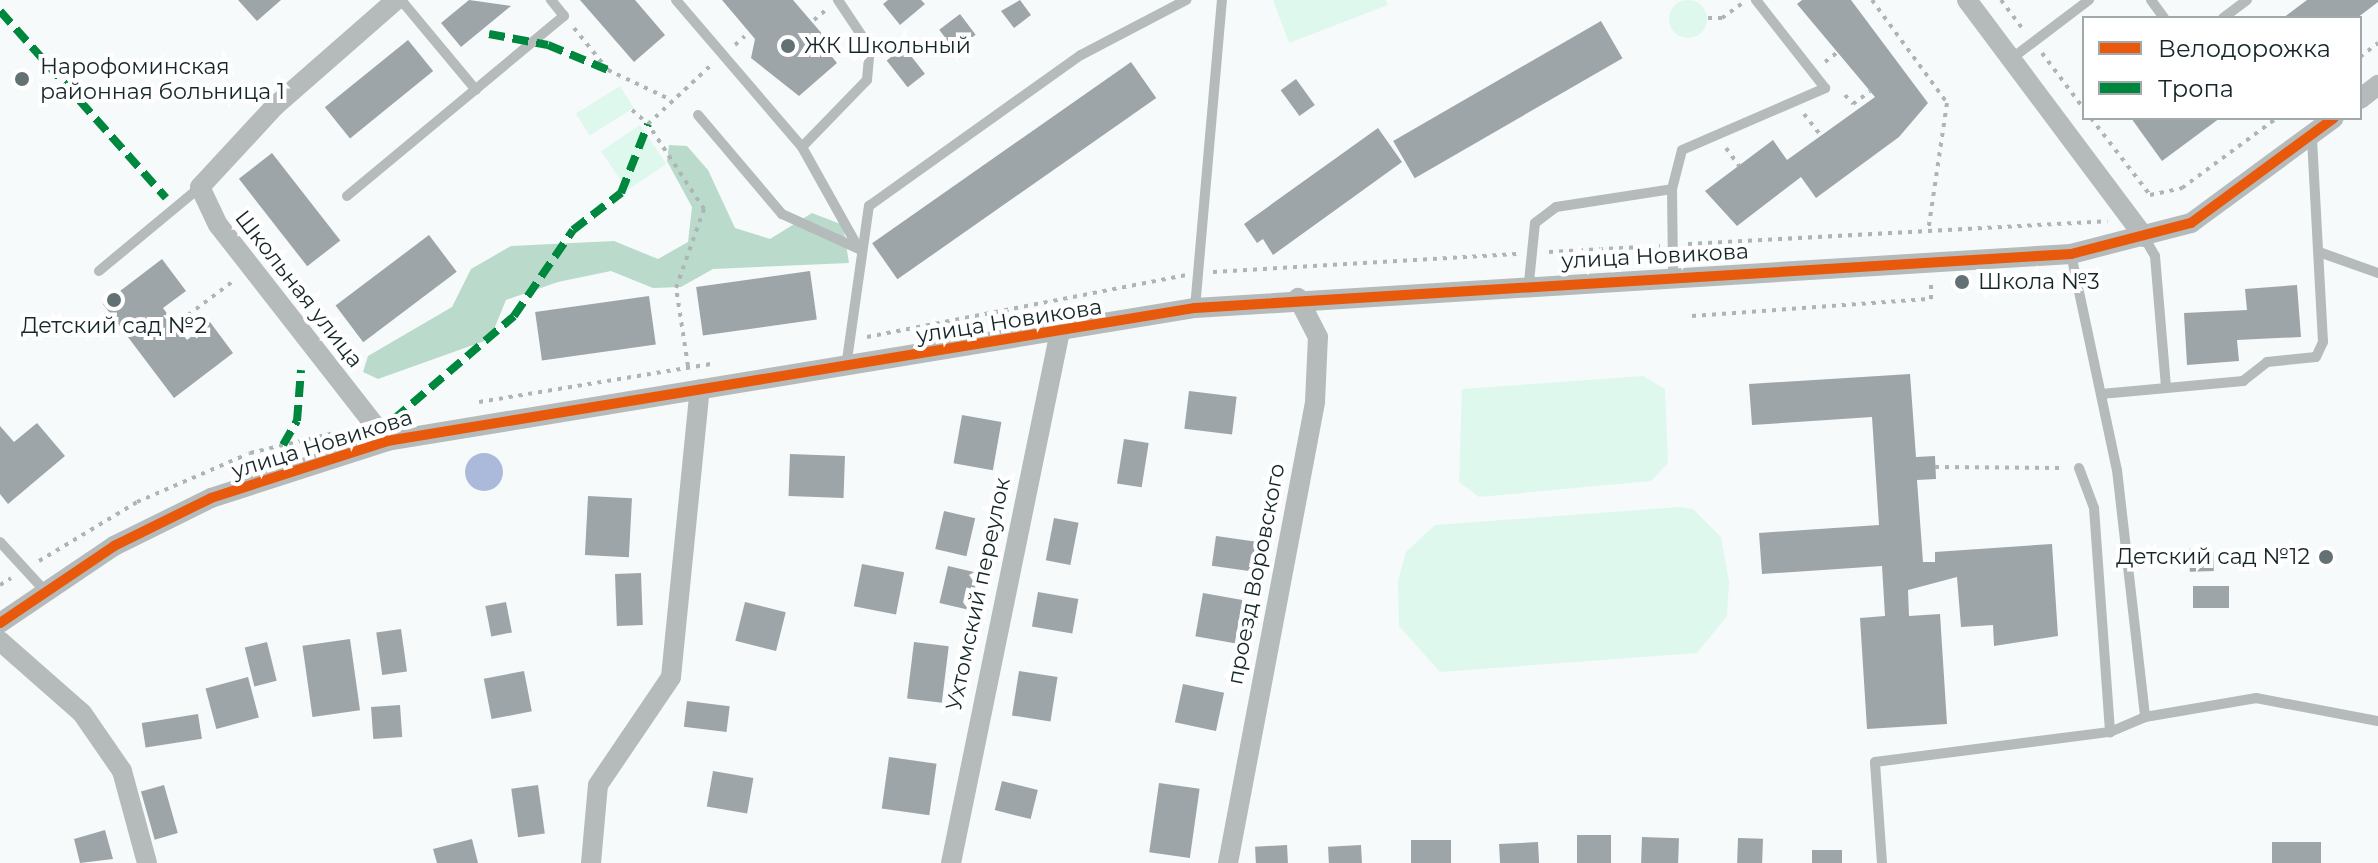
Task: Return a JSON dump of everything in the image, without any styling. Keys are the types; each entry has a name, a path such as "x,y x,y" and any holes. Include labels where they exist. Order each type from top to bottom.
{"street":[{"path":"200,187 275,106 399,0"},
{"path":"1967,0 2144,237"},
{"path":"2362,97 2378,85"},
{"name":"улица Новикова","path":"0,623 114,546 211,498 387,441 700,389 1059,336 1195,308 1529,282 2071,254 2191,223 2331,120"},
{"name":"Школьная улица","path":"200,187 218,225 387,441"},
{"name":"проезд Воровского","path":"1228,863 1269,615 1315,402 1318,337 1298,298"},
{"name":"Ухтомский переулок","path":"951,863 1059,336"},
{"path":"591,863 598,785 671,677 700,389"},
{"path":"0,641 82,713 122,771 147,863"}],"lane":[{"path":"399,0 476,90"},
{"path":"347,196 564,16 551,0"},
{"path":"676,0 802,147 859,249"},
{"path":"846,367 859,249 869,206 1081,55 1186,0"},
{"path":"1195,308 1222,0"},
{"path":"1673,275 1672,189 1682,150 1825,88 1756,0"},
{"path":"2011,59 2089,0"},
{"path":"2226,16 2247,0"},
{"path":"802,147 867,80 870,48 834,3"},
{"path":"698,115 782,214 859,249"},
{"path":"2101,394 2243,381 2267,362 2316,357 2323,342 2312,134"},
{"path":"99,271 200,187"},
{"path":"1529,282 1535,223 1556,207 1672,189"},
{"path":"2144,237 2155,256 2166,388"},
{"path":"2319,252 2378,273"},
{"path":"2071,254 2117,470 2145,717"},
{"path":"2079,468 2094,508 2110,732"},
{"path":"0,542 46,592"},
{"path":"1882,863 1875,762 2110,732 2145,717 2256,698 2378,721"}],"path":[{"path":"1708,18 1722,18 1745,0"},
{"path":"1872,0 1947,103 1928,231"},
{"path":"814,20 834,3"},
{"path":"564,16 608,70 669,99"},
{"path":"2362,55 2378,43"},
{"path":"1821,64 1839,51"},
{"path":"648,124 669,99 699,75"},
{"path":"1845,95 1853,104 1870,91"},
{"path":"632,110 648,124 704,209 676,288 688,366"},
{"path":"1803,113 1822,137"},
{"path":"2093,120 2150,195 2182,188 2274,120"},
{"path":"1724,145 1739,166"},
{"path":"1692,316 1931,299 1931,279"},
{"path":"188,315 232,282"},
{"path":"1935,467 2079,468"}],"green space":[{"path":"1273,0 1386,0 1388,5 1289,43"},
{"path":"1688,0 1702,5 1707,19 1702,33 1688,38 1674,33 1669,19 1674,5"},
{"path":"620,86 634,108 590,136 576,114"},
{"path":"640,125 666,164 627,190 601,151"},
{"path":"669,145 687,146 708,170 735,228 770,239 812,213 843,225 849,263 713,269 681,287 653,288 611,271 558,282 506,300 490,339 378,379 363,372 368,356 452,307 471,269 511,246 614,241 658,259 688,242 692,207 667,161"},
{"path":"1643,376 1665,389 1668,463 1651,481 1479,497 1459,482 1462,389"},
{"path":"1679,507 1693,509 1721,537 1729,582 1727,616 1697,653 1440,672 1399,626 1398,580 1406,552 1435,525"}],"water":[{"path":"484,453 497,459 503,472 497,485 484,491 471,485 465,472 471,459"}],"building":[{"path":"238,0 281,0 257,21"},
{"path":"469,0 511,6 461,47 441,23"},
{"path":"580,0 635,0 665,35 634,62"},
{"name":"ЖК Школьный","path":"722,0 793,0 830,43 825,48 837,63 799,96 751,58 755,39"},
{"path":"888,0 921,0 925,4 900,25 883,4"},
{"path":"1020,0 1031,15 1014,28 1001,11"},
{"path":"1802,0 1851,0 1928,103 1899,137 1816,198 1801,177 1737,226 1705,191 1773,140 1787,160 1875,97 1797,4"},
{"path":"2307,0 2378,0 2360,16 2286,16"},
{"path":"960,14 976,35 955,50 939,30"},
{"path":"1601,21 1622,58 1415,178 1393,141"},
{"path":"408,40 433,71 350,138 325,107"},
{"path":"904,47 925,74 908,87 887,61"},
{"path":"1131,62 1156,98 897,279 872,243"},
{"path":"1296,79 1315,105 1299,116 1281,90"},
{"path":"2132,120 2217,120 2162,161"},
{"path":"1378,128 1402,162 1273,255 1263,239 1257,243 1244,224"},
{"path":"272,153 340,240 307,266 239,179"},
{"path":"429,235 457,272 363,342 336,305"},
{"path":"162,259 186,291 163,308 187,340 210,322 233,353 174,398 103,304"},
{"path":"810,271 817,320 703,336 696,287"},
{"path":"2297,285 2301,337 2237,340 2239,361 2187,365 2184,313 2247,310 2245,289"},
{"path":"649,296 656,345 542,361 535,312"},
{"path":"1910,374 1916,457 1935,456 1936,479 1917,480 1923,562 1935,562 1935,552 2052,544 2058,636 1994,646 1993,625 1961,627 1957,577 1908,590 1909,616 1940,614 1947,724 1867,729 1860,618 1885,616 1882,566 1762,574 1759,533 1879,525 1872,417 1752,425 1749,384"},
{"path":"1189,391 1237,397 1232,435 1184,429"},
{"path":"962,415 1001,422 993,470 953,463"},
{"path":"37,423 65,456 8,504 0,494 0,426 14,442"},
{"path":"1124,439 1149,443 1142,487 1117,483"},
{"path":"790,454 845,456 844,498 789,496"},
{"path":"588,496 632,498 629,557 585,555"},
{"path":"944,511 975,518 966,556 935,549"},
{"path":"1054,518 1079,523 1070,565 1046,560"},
{"path":"1216,536 1257,542 1252,571 1212,566"},
{"path":"2213,548 2214,571 2190,572 2189,549"},
{"path":"862,564 904,572 896,614 854,606"},
{"path":"948,566 978,573 970,610 939,603"},
{"path":"641,573 643,625 617,626 615,574"},
{"path":"2193,586 2229,586 2229,608 2193,608"},
{"path":"1038,592 1078,599 1072,634 1032,626"},
{"path":"1203,593 1242,600 1235,643 1195,636"},
{"path":"506,602 512,632 491,636 485,606"},
{"path":"745,602 786,612 776,651 735,641"},
{"path":"401,629 407,672 382,675 376,632"},
{"path":"350,639 360,710 312,717 302,646"},
{"path":"267,642 277,681 254,686 245,648"},
{"path":"914,642 949,646 942,703 907,699"},
{"path":"524,671 532,711 492,719 484,679"},
{"path":"1019,671 1058,677 1050,722 1012,715"},
{"path":"248,677 259,718 216,729 205,688"},
{"path":"1183,684 1224,693 1216,731 1175,722"},
{"path":"687,701 730,706 727,732 684,727"},
{"path":"400,705 402,737 373,739 371,707"},
{"path":"198,714 202,739 146,748 142,723"},
{"path":"889,757 937,764 929,815 882,808"},
{"path":"713,771 753,778 747,814 707,806"},
{"path":"1002,781 1038,790 1031,819 995,810"},
{"path":"1159,783 1200,789 1190,858 1149,852"},
{"path":"164,785 178,833 155,840 141,792"},
{"path":"538,785 545,834 518,837 511,789"},
{"path":"105,830 113,859 80,863 74,839"},
{"path":"1577,835 1611,835 1611,863 1577,863"},
{"path":"1642,837 1679,838 1678,863 1641,863"},
{"path":"1738,838 1763,839 1762,863 1737,863"},
{"path":"472,839 478,863 437,863 433,849"},
{"path":"1411,840 1451,840 1451,863 1411,863"},
{"path":"1538,842 1539,863 1500,863 1499,844"},
{"path":"2272,842 2321,842 2321,863 2272,863"},
{"path":"1287,845 1288,863 1256,863 1255,847"},
{"path":"1361,845 1362,863 1329,863 1328,847"},
{"path":"1812,850 1842,850 1842,863 1812,863"}],"marked path":[{"path":"0,11 166,198"},
{"path":"489,34 548,45 608,70"},
{"path":"394,419 514,316 573,230 621,193 648,124"},
{"path":"283,445 297,421 301,370"}],"cycle path":[{"path":"0,623 114,546 211,498 387,441 1195,308 2071,254 2191,223 2331,120"}],"place":[{"name":"ЖК Школьный","path":"788,46"},
{"name":"Нарофоминская районная больница 1","path":"22,79"},
{"name":"Школа №3","path":"1962,282"},
{"name":"Детский сад №2","path":"114,300"},
{"name":"Детский сад №12","path":"2326,557"}]}
